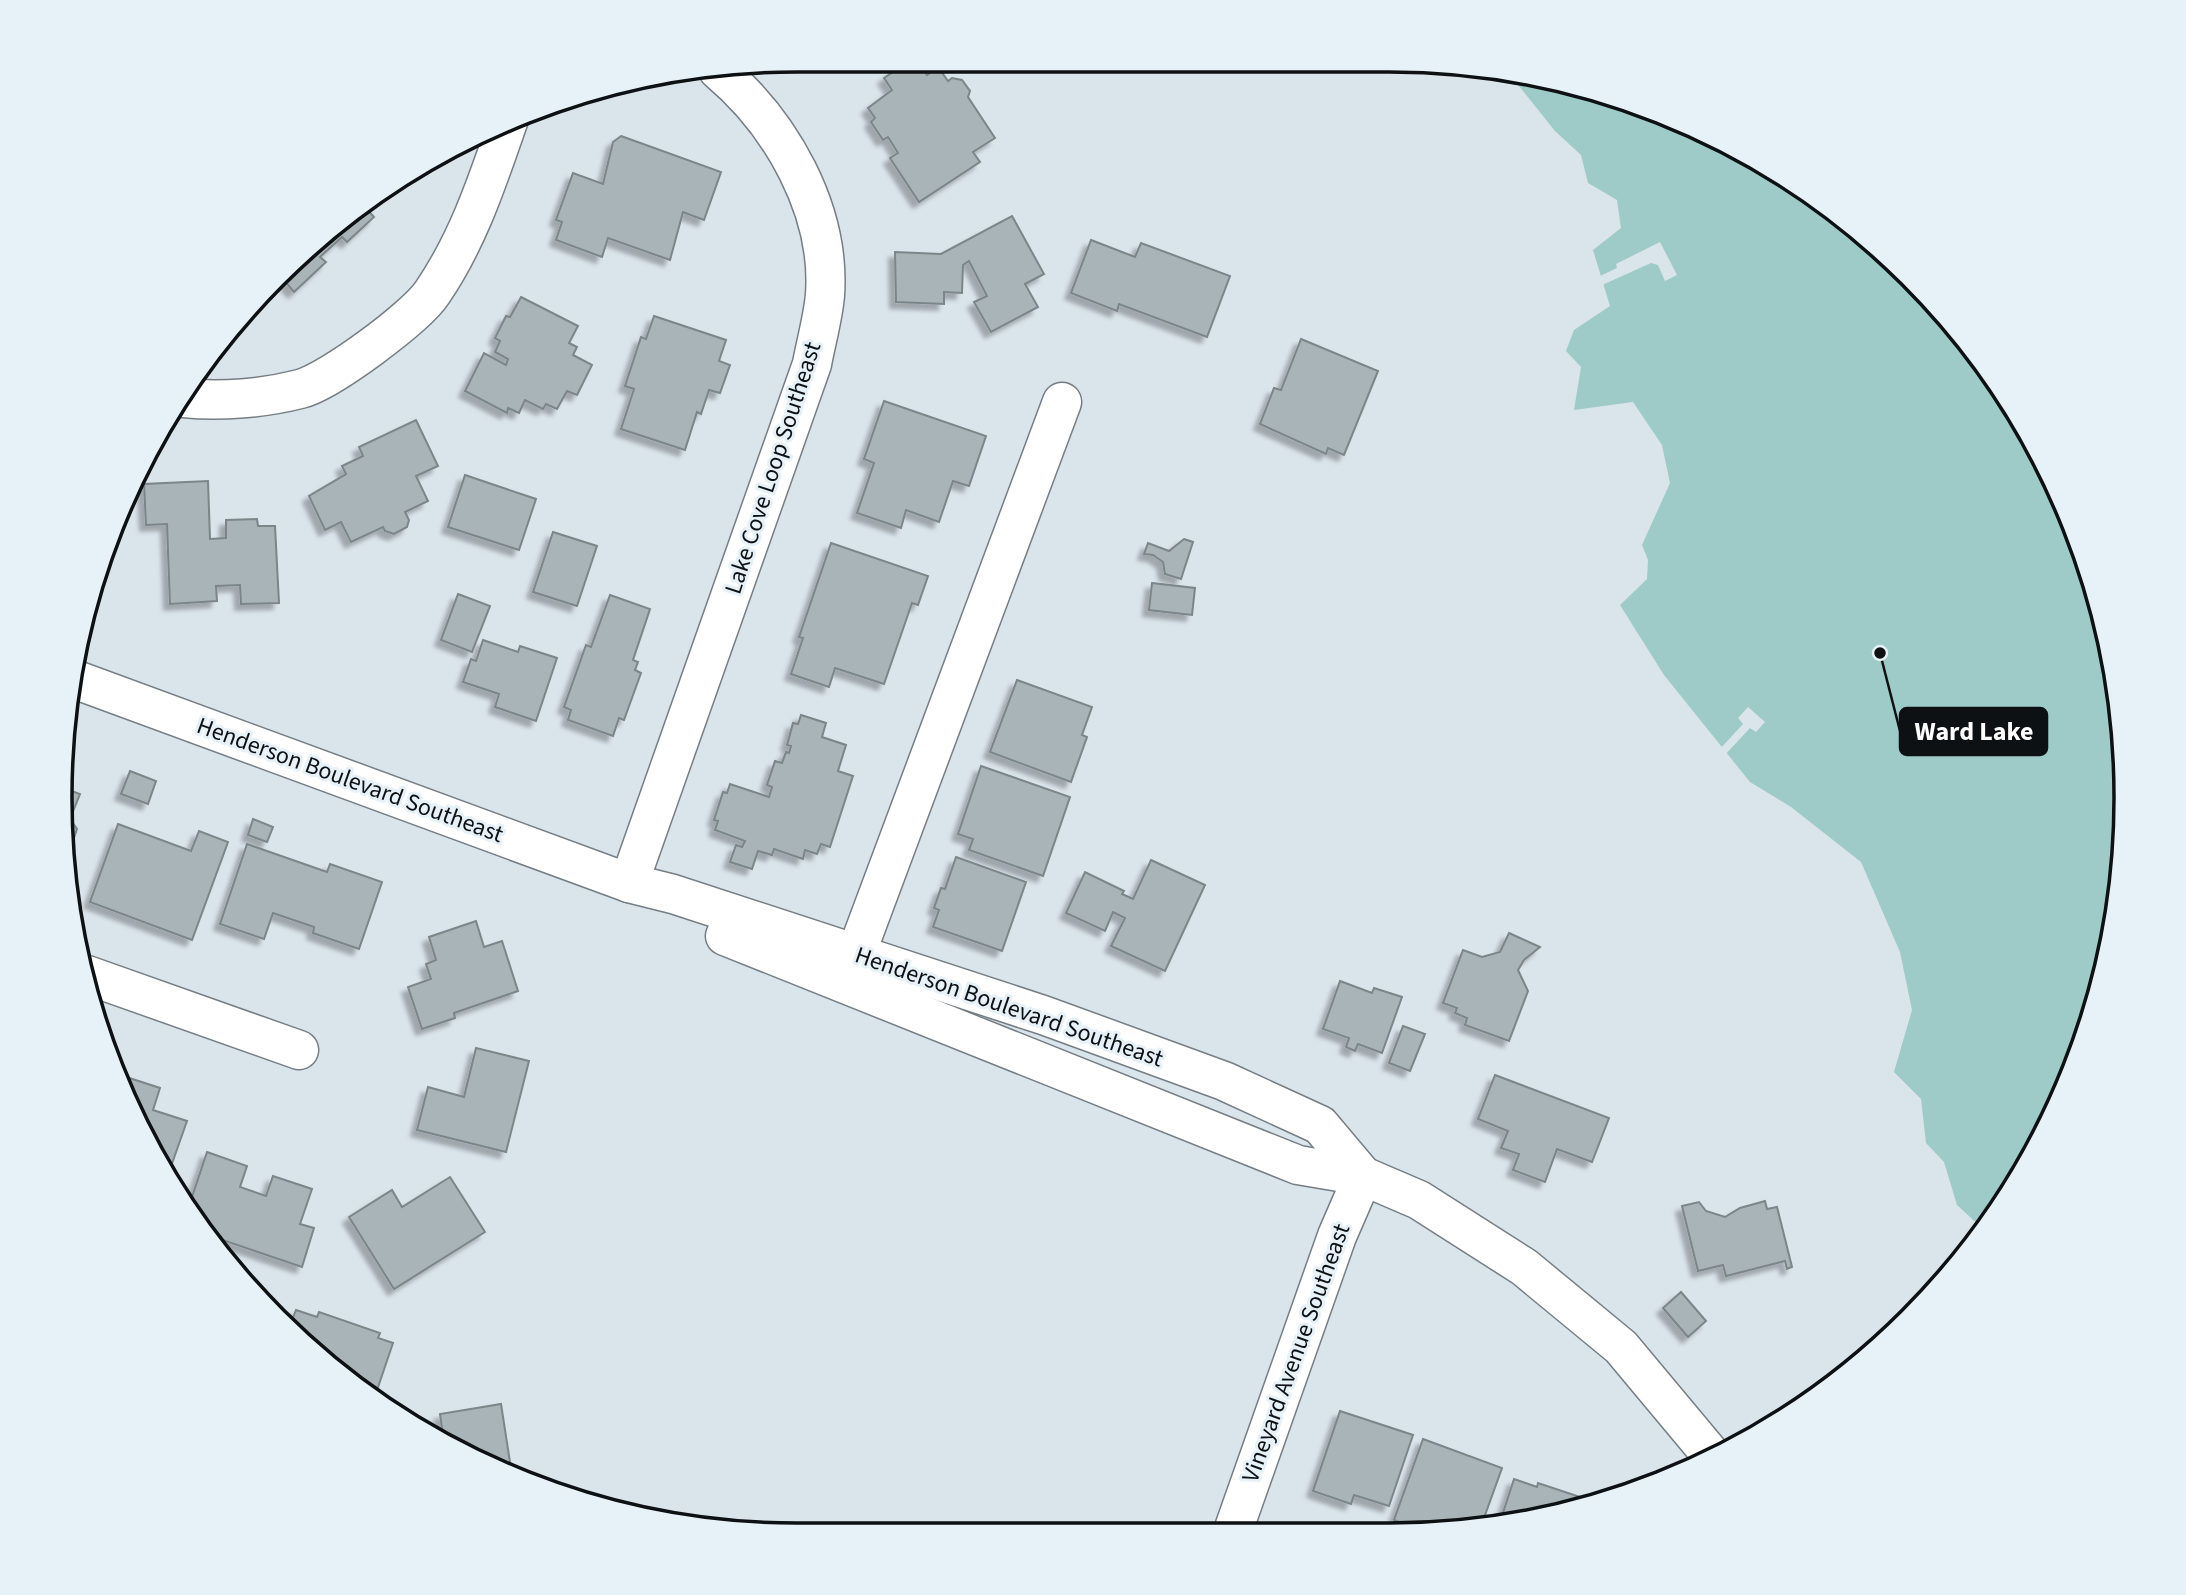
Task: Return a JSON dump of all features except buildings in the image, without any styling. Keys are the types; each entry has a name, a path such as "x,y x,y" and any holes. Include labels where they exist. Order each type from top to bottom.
{"main road":[{"name":"Lake Cove Loop Southeast","path":"629,883 812,364 825,294 821,233 802,183 779,136 744,92 725,76"},
{"path":"191,399 208,401 303,389 373,348 431,295 473,222 504,135"},
{"path":"856,954 1062,402"},
{"name":"Henderson Boulevard Southeast","path":"82,682 629,883 673,894 1043,1015 1224,1081 1320,1125 1363,1176"},
{"name":"Henderson Boulevard Southeast","path":"629,883 668,909 721,935 1298,1165 1363,1176 1419,1200 1524,1267 1621,1347 1706,1449"},
{"path":"94,977 299,1050"},
{"name":"Vineyard Avenue Southeast","path":"1236,1523 1336,1236 1363,1176"}],"shaded area":[{"path":"1517,84 1576,96 1622,110 1709,147 1792,194 1867,252 1902,284 1934,319 1992,394 2039,477 2076,564 2100,656 2113,750 2113,845 2108,892 2090,985 2059,1075 2017,1160 1976,1223 1957,1205 1944,1162 1926,1143 1921,1099 1894,1072 1912,1010 1900,952 1861,862 1791,807 1750,782 1664,675 1620,605 1647,579 1648,560 1642,545 1670,483 1662,445 1633,402 1574,410 1581,367 1566,351 1574,330 1610,306 1593,250 1621,228 1617,200 1588,183 1581,155 1555,131"}],"pier":[{"path":"1660,242 1677,275 1665,281 1658,265 1651,263 1600,286 1598,277 1617,268 1616,264"},
{"path":"1748,707 1765,722 1756,732 1750,728 1724,756 1719,750 1743,724 1738,718"}],"place":[{"name":"Ward Lake","path":"1880,653"}]}
